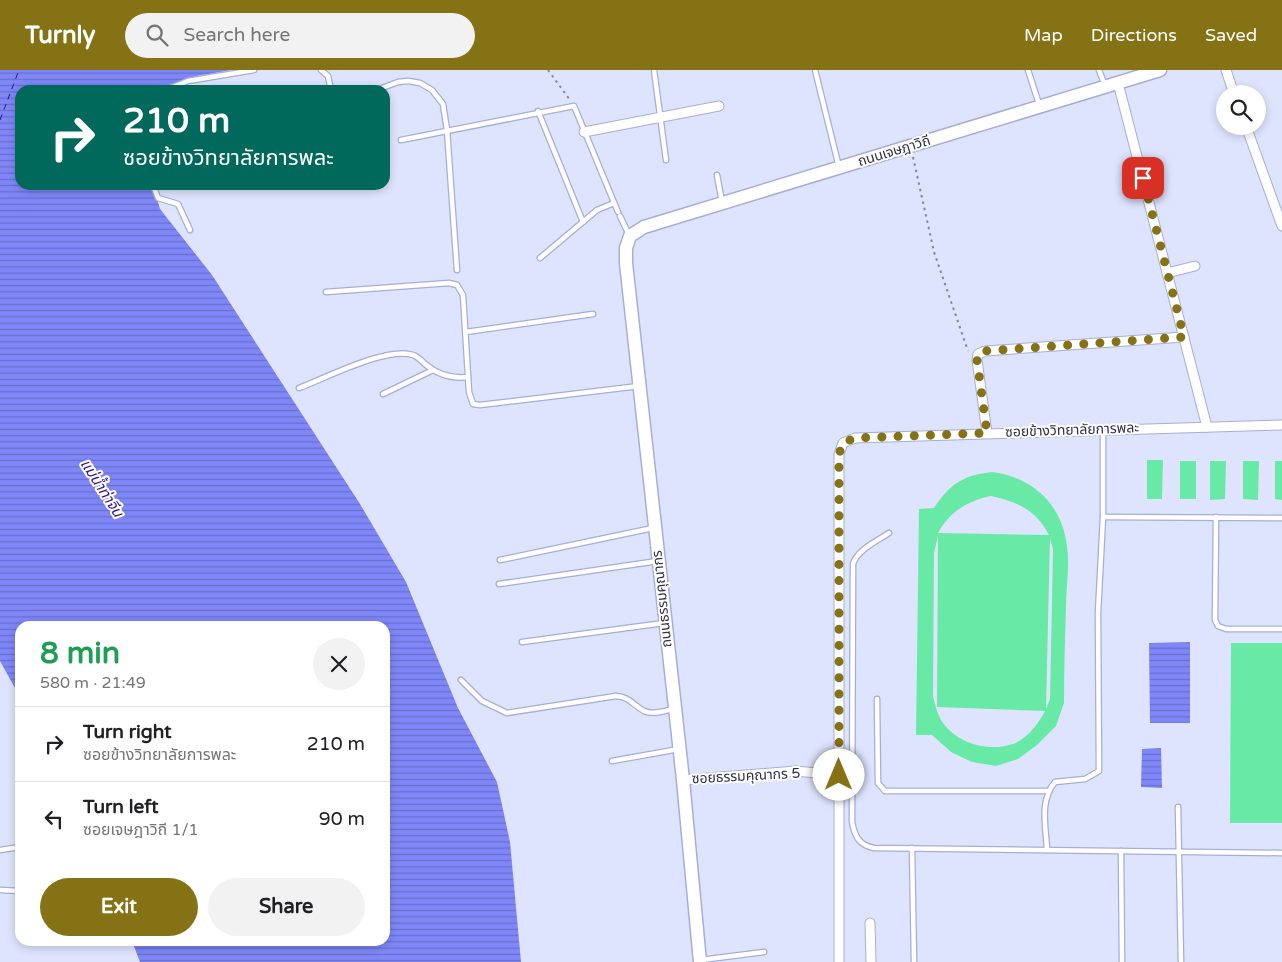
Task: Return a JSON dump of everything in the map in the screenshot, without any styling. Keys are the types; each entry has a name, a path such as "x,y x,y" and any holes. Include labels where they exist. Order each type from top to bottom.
{"street":[{"name":"ถนนเจษฎาวิถี","path":"630,236 644,227 1160,70"},
{"path":"1226,70 1231,85"},
{"path":"1118,83 1207,427"},
{"path":"584,132 719,106"},
{"path":"1249,135 1282,226"},
{"name":"ถนนธรรมคุณากร","path":"630,236 625,256 664,622 684,780 700,961"},
{"path":"1167,273 1195,266"},
{"path":"987,433 977,360 978,354 985,351 1184,337"},
{"name":"ซอยข้างวิทยาลัยการพละ","path":"839,962 841,448 847,439 1103,429 1282,425"},
{"name":"ซอยธรรมคุณากร 5","path":"684,780 795,771 839,775"},
{"path":"870,923 871,962"}],"lane":[{"path":"178,85 188,81 254,70"},
{"path":"321,70 328,76 330,85"},
{"path":"654,70 666,160"},
{"path":"815,70 839,168"},
{"path":"1028,70 1040,107"},
{"path":"1099,70 1105,87"},
{"path":"390,86 408,81 429,87 443,104 448,130 457,270"},
{"path":"401,140 574,106 614,203 630,236"},
{"path":"538,112 583,222"},
{"path":"717,175 722,204"},
{"path":"155,190 158,198 178,204 190,230"},
{"path":"540,258 597,210 614,203"},
{"path":"326,292 457,284 463,295 470,400 473,404 480,405 640,386"},
{"path":"466,332 593,314"},
{"path":"299,388 383,354 400,353 414,355 432,370 455,378 468,377"},
{"path":"383,394 432,370"},
{"path":"1047,850 1045,801 1048,791 1056,782 1085,779 1099,771 1098,613 1103,516 1103,429"},
{"path":"1103,516 1282,518"},
{"path":"1216,517 1215,620 1218,626 1226,630 1282,629"},
{"path":"500,560 655,528"},
{"path":"889,533 860,553 855,558 853,564 852,822 858,842 865,846 912,848 1282,853"},
{"path":"499,584 658,561"},
{"path":"522,642 664,622"},
{"path":"461,680 482,701 507,713 616,696 631,699 645,711 650,712 674,708"},
{"path":"877,699 878,783 885,791 1048,791"},
{"path":"612,761 680,749"},
{"path":"1178,808 1181,962"},
{"path":"0,850 15,848"},
{"path":"912,848 914,962"},
{"path":"1122,852 1122,962"},
{"path":"0,890 15,891"},
{"path":"700,961 764,952"}],"path":[{"path":"548,70 574,106"},
{"path":"911,146 934,252 968,352 977,360"}],"green space":[{"path":"1147,460 1163,460 1162,499 1147,499"},
{"path":"1180,461 1196,461 1196,499 1180,499"},
{"path":"1210,461 1226,461 1225,499 1210,500"},
{"path":"1243,461 1259,461 1258,500 1243,499"},
{"path":"1275,461 1282,461 1282,500 1275,499"},
{"path":"992,472 1007,475 1020,480 1043,495 1059,517 1064,531 1068,554 1064,703 1056,726 1037,745 1018,759 996,766 972,762 951,752 932,735 916,735 919,509 934,508 958,482 982,473","holes":["991,496 1010,501 1025,508 1038,519 1049,535 938,533 948,519 960,508","938,536 937,707 1045,711 1032,730 1018,742 992,747 971,743 952,733 938,714 933,697 934,553","1050,538 1053,549 1050,699 1046,709"]},
{"path":"1231,643 1282,643 1282,823 1230,823"}],"water":[{"name":"แม่น้ำท่าจีน","path":"0,70 232,70 196,76 172,85 15,85 15,190 154,190 160,209 212,275 360,504 406,582 458,708 497,782 510,842 521,962 140,962 134,946 390,946 390,621 15,621 15,688 0,661"},
{"path":"1190,642 1190,723 1150,723 1149,643"},
{"path":"1161,748 1162,788 1141,787 1142,749"}],"ferry route":[{"path":"0,120 19,70"}],"route":[{"path":"839,775 839,454 843,443 847,439 855,438 987,433 977,360 978,354 985,351 1184,337 1143,178"}]}
